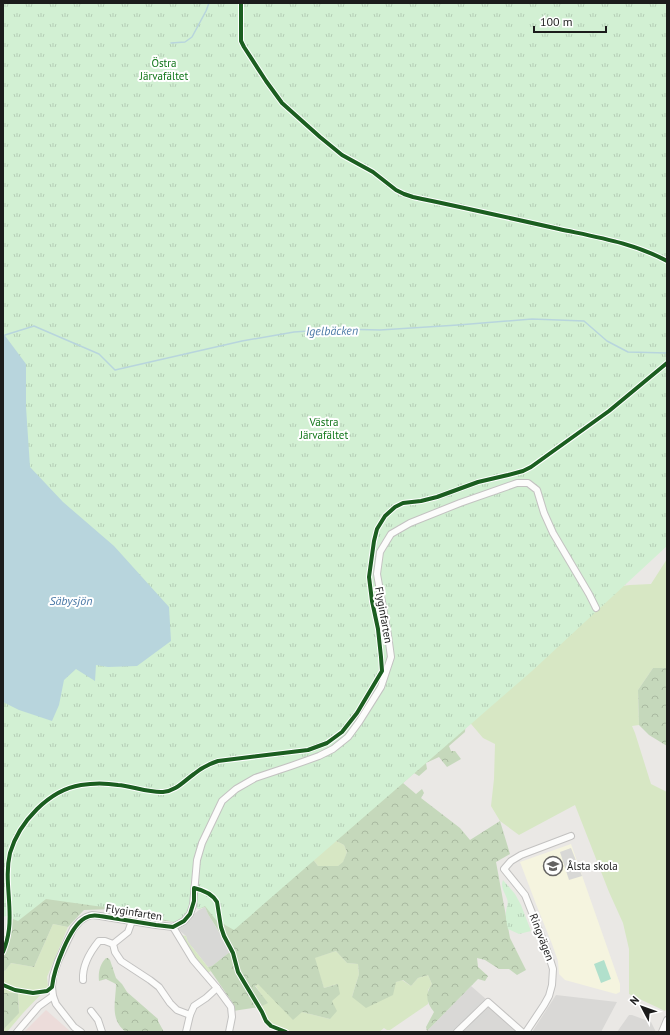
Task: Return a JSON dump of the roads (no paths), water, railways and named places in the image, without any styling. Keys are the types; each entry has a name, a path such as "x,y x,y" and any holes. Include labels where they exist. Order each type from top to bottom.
{"street":[{"name":"Flyginfarten","path":"53,996 53,976 58,961 73,929 80,921 92,915 156,925 173,926 184,921 190,914 193,904 197,860 200,849 222,801 236,789 255,778 291,766 333,749 348,737 359,722 381,687 391,657 377,574 380,552 391,534 410,523 471,499 518,483 528,483 537,490 544,513 553,533 596,608"},
{"name":"Ringvägen","path":"526,1032 549,996 552,985 553,969 525,895 504,869 511,861 521,855 571,836"},
{"path":"113,944 128,932 132,921"},
{"path":"173,926 193,960 231,1007 232,1017 229,1032"},
{"path":"83,980 83,973 92,950 99,941 105,940 113,944 115,952 121,961 150,980 178,1010 190,1015"},
{"path":"186,1032 194,1006 217,988"},
{"path":"17,1032 39,1006 53,996 56,1004 74,1027 81,1032"},
{"path":"457,1032 488,1002 522,1032"},
{"path":"91,1010 98,1020 102,1032"},
{"path":"662,1032 667,1020"}],"water":[{"name":"Säbysjön","path":"3,333 26,364 26,407 30,467 63,502 114,546 169,607 171,641 137,666 108,667 96,665 95,681 76,669 64,680 59,705 52,721 19,710 3,702"}],"waterway":[{"path":"171,43 185,42 192,37 209,3"},
{"name":"Igelbäcken","path":"5,335 34,326 99,354 115,370 242,341 294,332 338,329 380,330 532,319 584,321 607,341 628,352 667,353"}],"place":[{"name":"Ålsta skola","path":"553,866"}],"park label":[{"name":"Östra Järvafältet","path":"164,69"},
{"name":"Västra Järvafältet","path":"324,428"}]}
